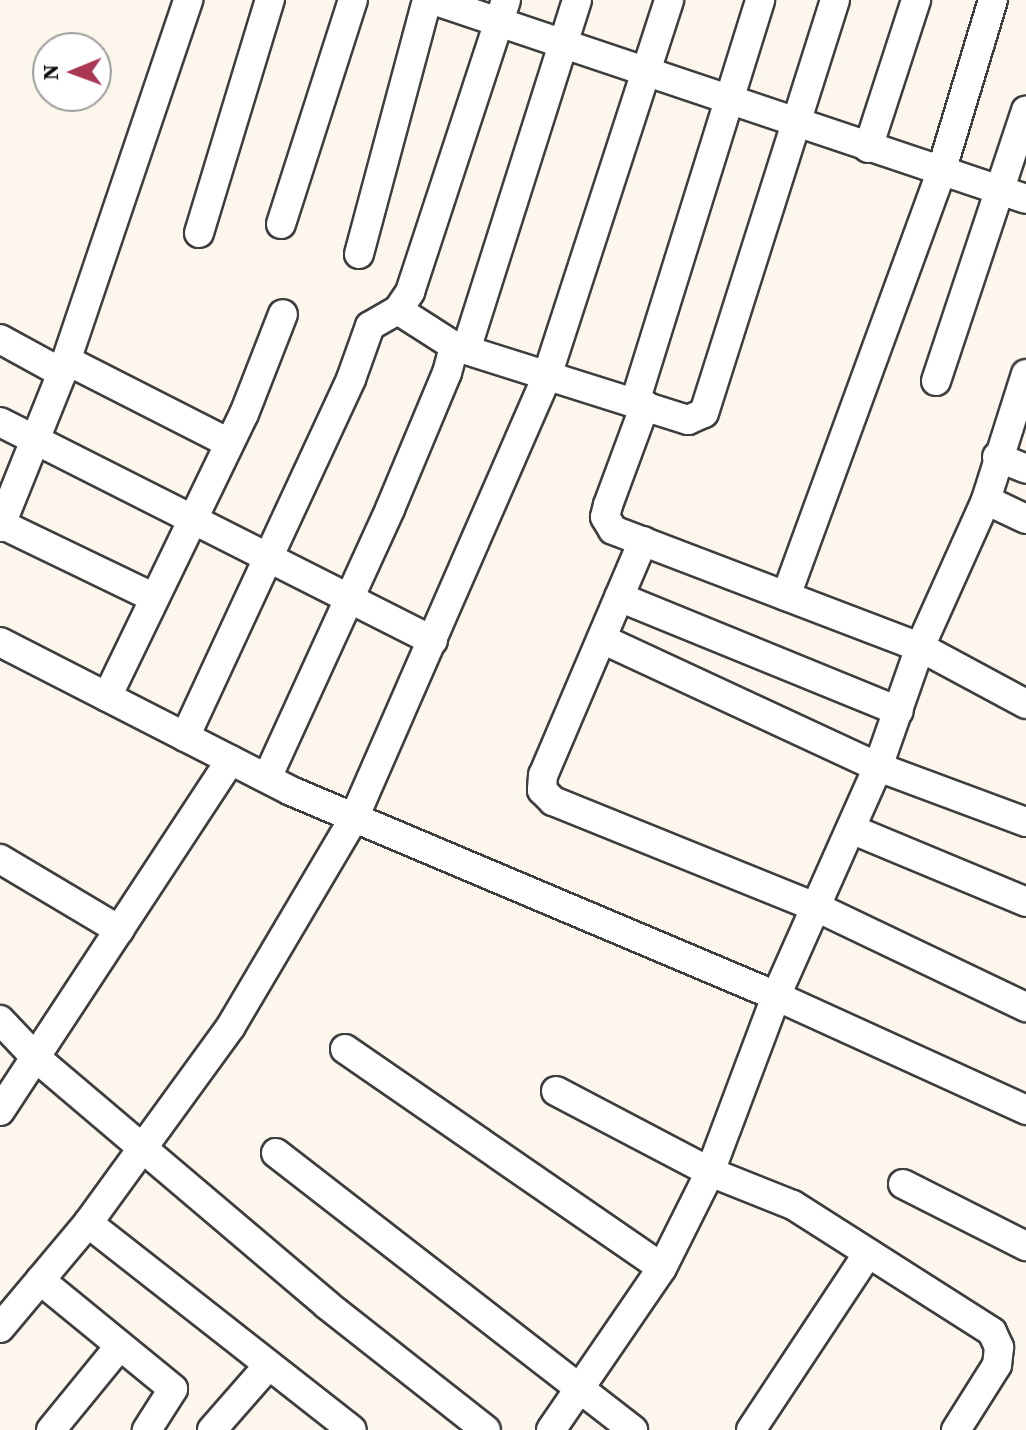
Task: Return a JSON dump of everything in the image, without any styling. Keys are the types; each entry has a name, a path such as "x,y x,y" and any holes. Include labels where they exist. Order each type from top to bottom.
{"street":[{"path":"153,597 1,522 64,366 188,0"},
{"path":"199,233 270,0"},
{"path":"281,224 353,0"},
{"path":"359,254 427,0"},
{"path":"433,0 501,13 561,45 646,68 796,125 1013,195"},
{"path":"267,778 349,603 460,348 577,0"},
{"path":"0,1328 88,1223 231,1026 354,818 547,376 669,0"},
{"path":"760,0 605,517 613,530 920,647 1026,704"},
{"path":"398,310 460,348 688,420 704,413 835,0"},
{"path":"868,148 916,0"},
{"path":"786,596 941,172 993,0"},
{"path":"185,737 351,379 370,326 398,310 410,292 501,13"},
{"path":"936,381 1013,195 1026,111"},
{"path":"107,697 153,597 193,523 283,314"},
{"path":"0,339 229,443"},
{"path":"551,1430 662,1268 710,1172 776,996 878,767 920,647 986,500 997,457 1026,374"},
{"path":"0,422 349,603 433,641"},
{"path":"997,457 1026,469"},
{"path":"986,500 1026,519"},
{"path":"643,541 543,775 542,790 553,801 816,907 1026,1007"},
{"path":"619,597 899,711"},
{"path":"602,639 878,767 1026,822"},
{"path":"0,642 267,778 354,818 776,996 1026,1110"},
{"path":"0,1111 231,760"},
{"path":"851,829 1026,902"},
{"path":"0,859 119,930"},
{"path":"0,1020 35,1057 144,1145 327,1305 486,1430"},
{"path":"345,1049 662,1268"},
{"path":"556,1091 710,1172 793,1205 992,1332 999,1347 997,1365 956,1430"},
{"path":"276,1153 633,1430"},
{"path":"903,1184 1026,1246"},
{"path":"88,1223 352,1430"},
{"path":"751,1430 868,1253"},
{"path":"40,1280 173,1389 147,1430"},
{"path":"51,1430 119,1347"},
{"path":"212,1430 269,1365"}]}
